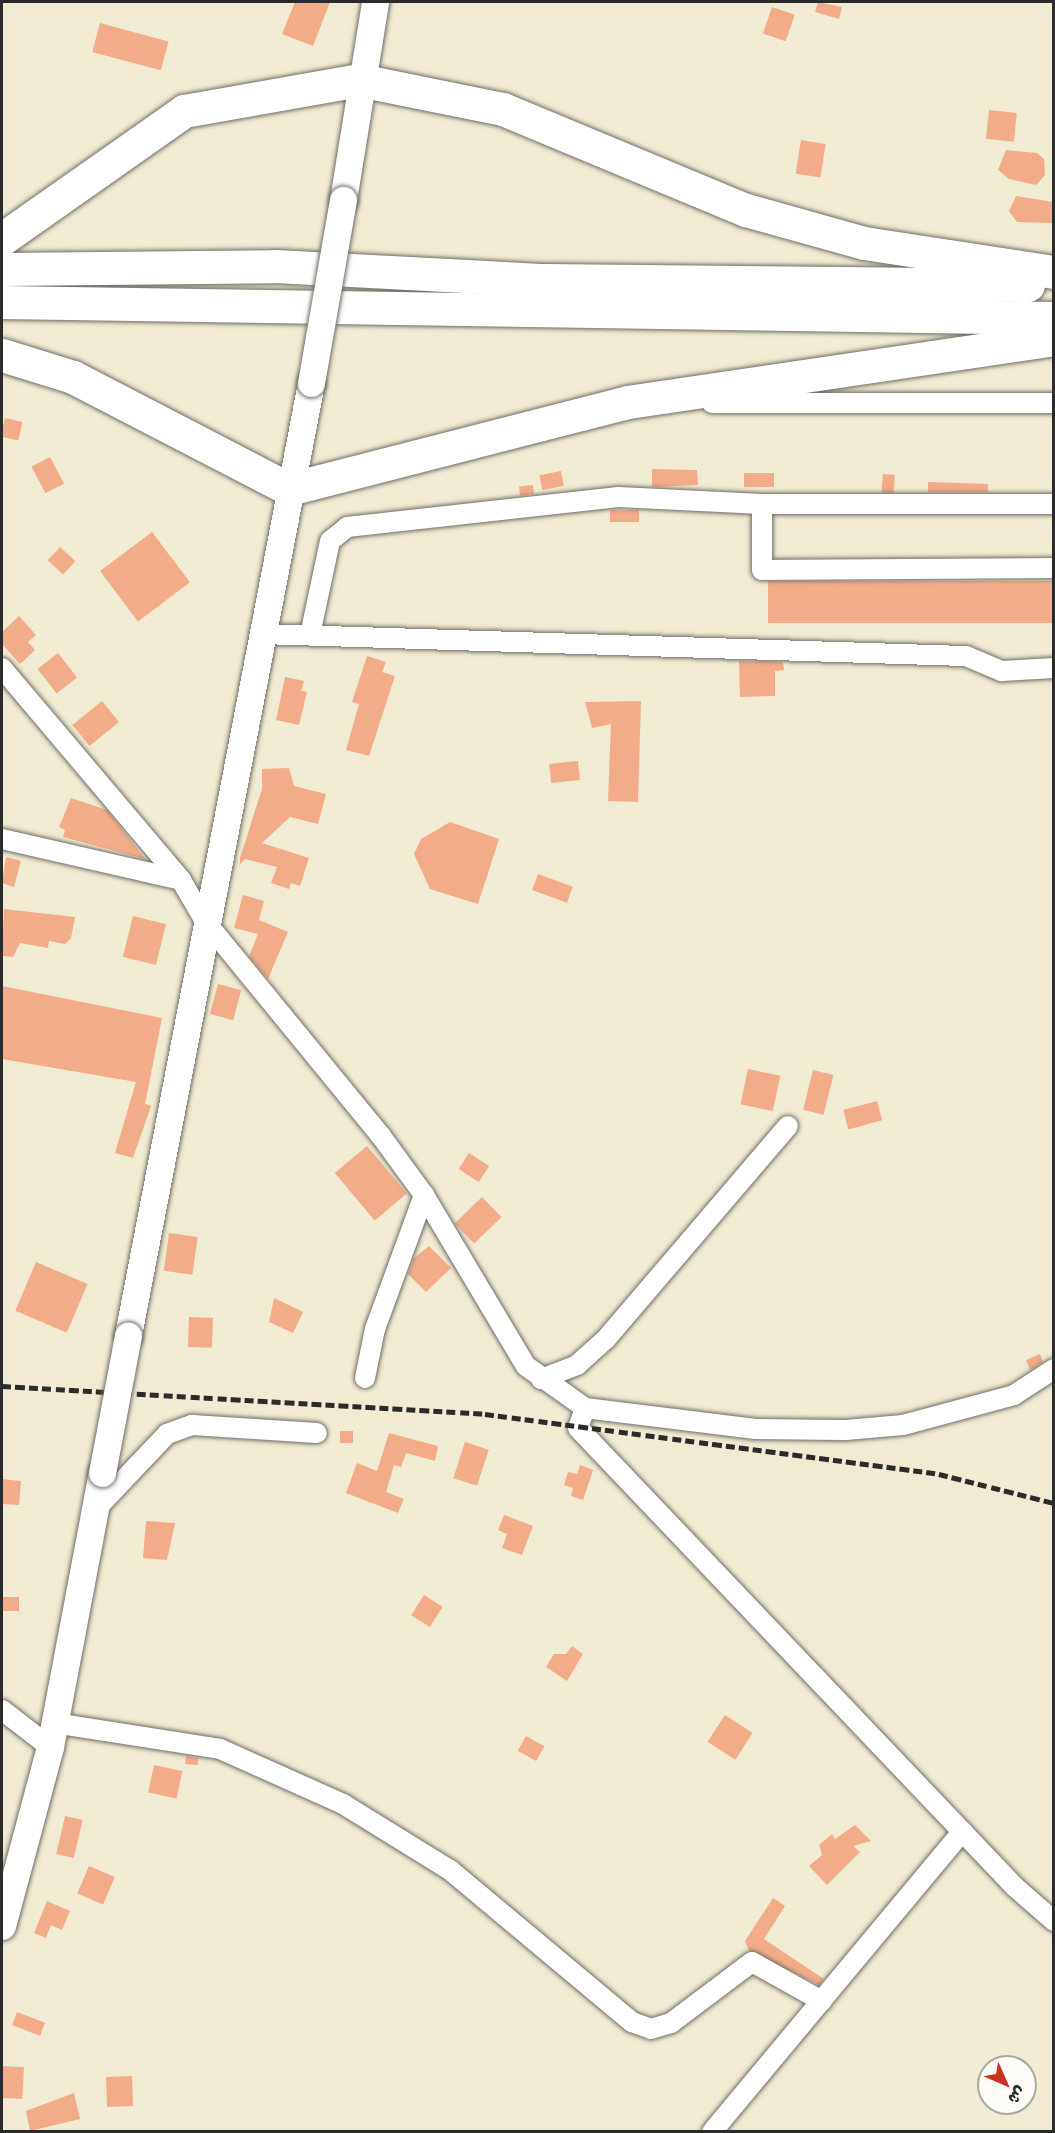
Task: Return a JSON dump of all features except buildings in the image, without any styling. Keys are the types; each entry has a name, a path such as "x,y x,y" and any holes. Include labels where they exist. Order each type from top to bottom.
{"highway":[{"path":"2,239 184,111 359,80 503,109 746,210 864,243 1053,272"},
{"path":"2,269 275,266 545,280 1053,285"},
{"path":"2,302 1053,318"},
{"path":"2,355 73,377 289,489 628,402 1053,339"}],"main road":[{"path":"2,1926 52,1735 205,921 311,383 343,200 359,80 375,2"}],"street":[{"path":"628,402 1053,404"},
{"path":"310,635 330,541 347,527 618,497 762,504 1053,504"},
{"path":"762,504 762,570 1053,568"},
{"path":"261,634 966,656 1002,671 1053,668"},
{"path":"2,668 181,880 205,921 424,1195 525,1366 541,1380 585,1408 756,1429 857,1429 903,1425 1014,1395 1053,1369"},
{"path":"2,839 181,880"},
{"path":"541,1380 577,1365 606,1339 788,1126"},
{"path":"364,1378 375,1329 424,1195"},
{"path":"585,1408 578,1428 962,1832 1053,1921"},
{"path":"93,1512 167,1434 192,1425 317,1433"},
{"path":"2,1710 52,1735 220,1749 343,1804 450,1870 632,2022 651,2029 670,2024 752,1962 822,2001"},
{"path":"712,2132 962,1832"}],"railway":[{"path":"2,1386 485,1414 939,1474 1054,1503"}]}
